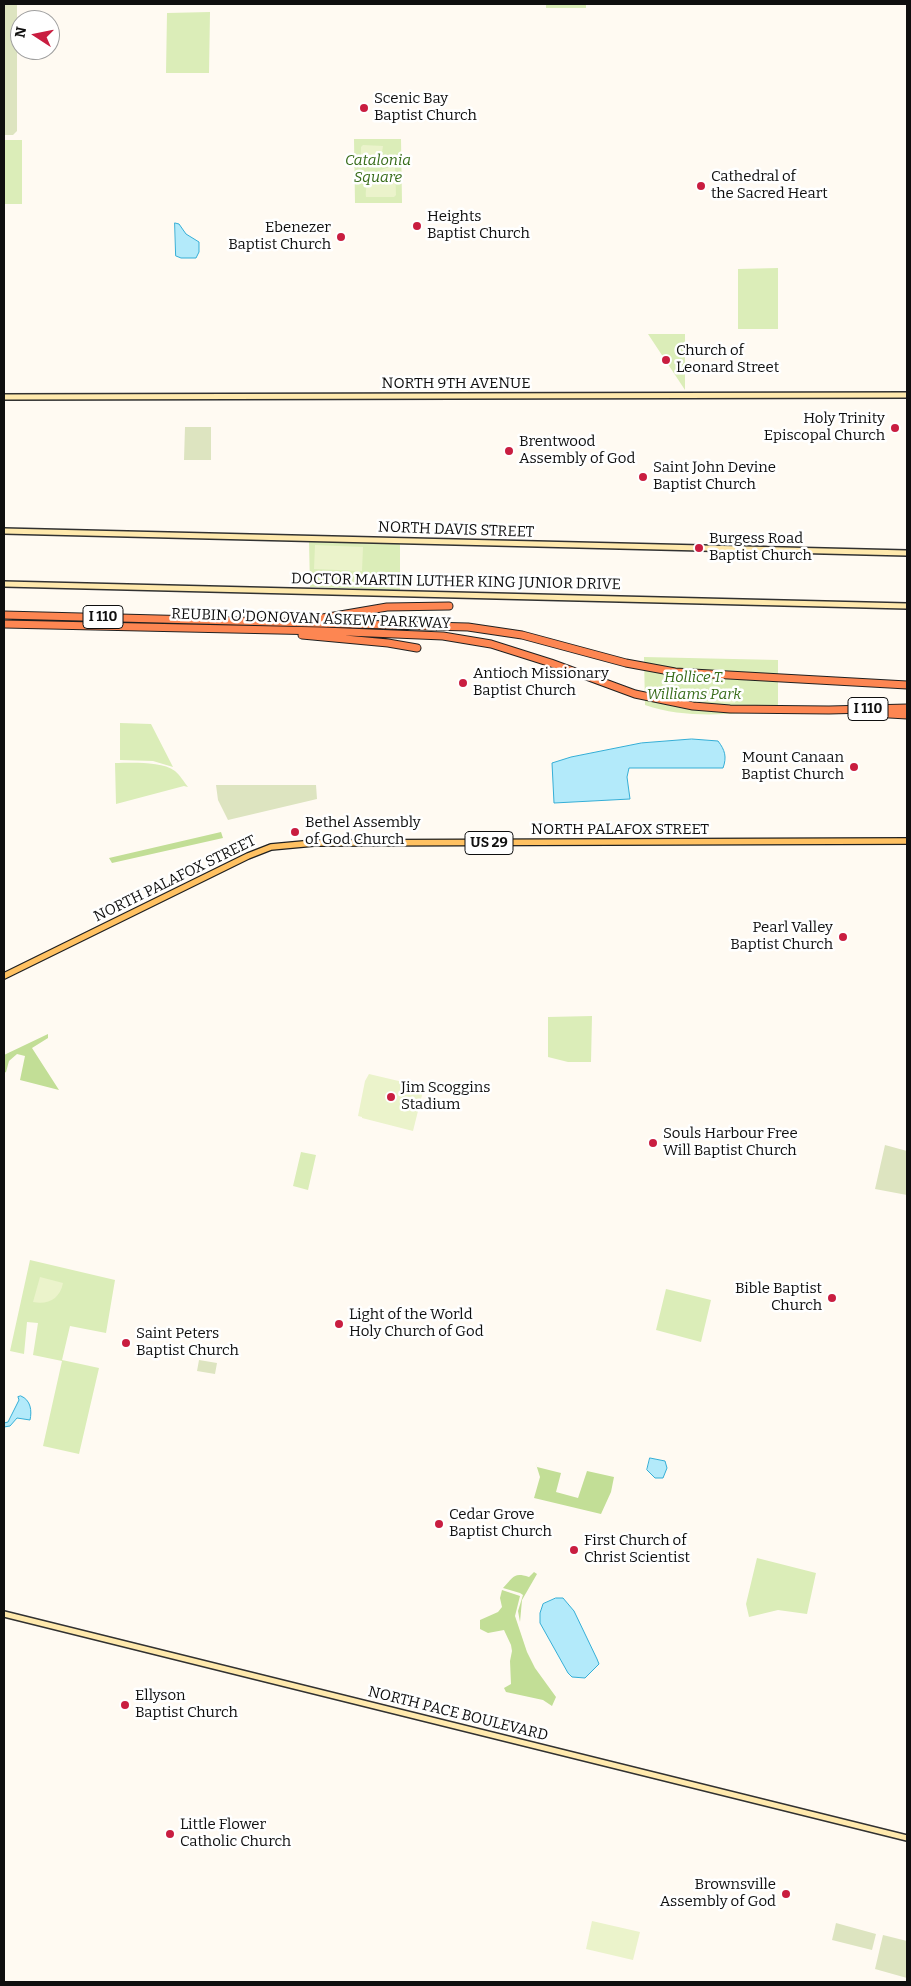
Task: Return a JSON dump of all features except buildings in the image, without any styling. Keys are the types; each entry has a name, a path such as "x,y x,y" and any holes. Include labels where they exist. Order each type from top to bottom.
{"highway":[{"path":"292,623 387,607 450,606"},
{"name":"REUBIN O'DONOVAN ASKEW PARKWAY","path":"4,614 202,624 224,629 436,636 466,639 498,646 635,694 665,701 730,709 829,710 907,708"},
{"name":"REUBIN O'DONOVAN ASKEW PARKWAY","path":"4,624 202,624 223,621 437,626 483,629 522,635 658,670 730,676 907,685"},
{"path":"255,630 417,648"},
{"path":"805,680 907,680"},
{"path":"829,710 907,715"}],"main road":[{"name":"NORTH 9TH AVENUE","path":"4,397 907,395"},
{"name":"NORTH DAVIS STREET","path":"4,531 907,553"},
{"name":"DOCTOR MARTIN LUTHER KING JUNIOR DRIVE","path":"4,584 907,606"},
{"name":"NORTH PALAFOX STREET","path":"4,976 248,856 279,846 314,843 907,842"},
{"name":"NORTH PACE BOULEVARD","path":"4,1614 907,1838"}],"green space":[{"path":"4,4 17,4 17,10 10,10 10,60 17,60 17,131 13,135 4,135"},
{"path":"546,4 586,4 586,8 546,8"},
{"path":"210,12 209,73 166,73 167,13"},
{"name":"Catalonia Square","path":"354,139 401,139 402,203 355,203"},
{"path":"4,140 22,140 22,204 4,204"},
{"path":"363,145 383,146 377,161 370,165 361,166 361,147"},
{"path":"395,167 396,195 394,197 366,197 367,185 373,175 383,169"},
{"path":"778,268 778,329 738,329 738,269"},
{"path":"648,334 685,334 685,390"},
{"path":"185,427 211,427 211,460 184,460"},
{"path":"309,541 400,544 400,590 310,587"},
{"path":"315,545 363,547 362,571 314,569"},
{"name":"Hollice T. Williams Park","path":"644,657 778,660 778,711 694,714 661,710 645,705"},
{"path":"687,693 736,695 735,703 687,701"},
{"path":"120,723 151,724 173,767 153,761 120,760"},
{"path":"115,763 146,763 169,768 177,773 188,787 184,786 116,804"},
{"path":"216,785 316,785 317,799 228,820 218,800"},
{"path":"221,832 223,838 112,863 109,858"},
{"path":"592,1016 591,1062 568,1062 548,1057 548,1017"},
{"path":"48,1034 48,1038 32,1048 59,1090 20,1080 25,1056 17,1054 9,1061 4,1073 4,1055"},
{"name":"Jim Scoggins Stadium","path":"369,1074 424,1087 413,1131 358,1116 365,1081"},
{"path":"885,1145 907,1151 907,1195 875,1189"},
{"path":"301,1152 316,1155 308,1190 293,1186"},
{"path":"30,1260 115,1280 106,1333 70,1326 62,1360 99,1368 79,1454 43,1446 62,1361 33,1355 38,1323 27,1322 24,1354 10,1351"},
{"path":"40,1277 63,1283 56,1297 44,1303 33,1302"},
{"path":"666,1289 711,1300 701,1342 656,1330"},
{"path":"199,1360 217,1363 215,1374 197,1371"},
{"path":"535,1461 537,1467 561,1473 556,1492 578,1498 587,1471 614,1477 611,1492 601,1514 534,1498 540,1477"},
{"path":"757,1558 816,1573 807,1614 778,1610 749,1617 746,1604"},
{"path":"534,1572 537,1574 522,1600 520,1622 518,1611 523,1595 503,1588 514,1576 529,1577"},
{"path":"502,1590 520,1596 515,1616 527,1652 535,1668 556,1697 552,1706 543,1700 506,1692 504,1688 511,1684 511,1645 504,1630 488,1633 480,1629 480,1620 498,1612 502,1607 500,1598"},
{"path":"592,1921 640,1932 633,1960 586,1949"},
{"path":"836,1923 876,1934 872,1950 832,1940"},
{"path":"883,1935 907,1941 907,1978 875,1969"}],"water":[{"path":"175,223 179,224 186,234 199,242 199,252 196,258 176,256"},
{"path":"692,739 718,741 725,754 723,768 629,768 627,777 630,799 554,803 552,763 571,757 641,743"},
{"path":"21,1396 27,1400 30,1406 30,1420 17,1418 10,1426 4,1427 4,1423 8,1422 19,1400 18,1397"},
{"path":"650,1458 665,1461 667,1468 663,1478 655,1478 647,1470"},
{"path":"556,1598 563,1598 574,1611 599,1664 585,1678 572,1677 568,1673 540,1623 540,1613 543,1604"}],"place":[{"name":"Scenic Bay Baptist Church","path":"364,108"},
{"name":"Cathedral of the Sacred Heart","path":"701,186"},
{"name":"Heights Baptist Church","path":"417,226"},
{"name":"Ebenezer Baptist Church","path":"341,237"},
{"name":"Church of Leonard Street","path":"666,360"},
{"name":"Holy Trinity Episcopal Church","path":"895,428"},
{"name":"Brentwood Assembly of God","path":"509,451"},
{"name":"Saint John Devine Baptist Church","path":"643,477"},
{"name":"Burgess Road Baptist Church","path":"699,548"},
{"name":"Antioch Missionary Baptist Church","path":"463,683"},
{"name":"Mount Canaan Baptist Church","path":"854,767"},
{"name":"Bethel Assembly of God Church","path":"295,832"},
{"name":"Pearl Valley Baptist Church","path":"843,937"},
{"name":"Jim Scoggins Stadium","path":"391,1097"},
{"name":"Souls Harbour Free Will Baptist Church","path":"653,1143"},
{"name":"Bible Baptist Church","path":"832,1298"},
{"name":"Light of the World Holy Church of God","path":"339,1324"},
{"name":"Saint Peters Baptist Church","path":"126,1343"},
{"name":"Cedar Grove Baptist Church","path":"439,1524"},
{"name":"First Church of Christ Scientist","path":"574,1550"},
{"name":"Ellyson Baptist Church","path":"125,1705"},
{"name":"Little Flower Catholic Church","path":"170,1834"},
{"name":"Brownsville Assembly of God","path":"786,1894"}]}
